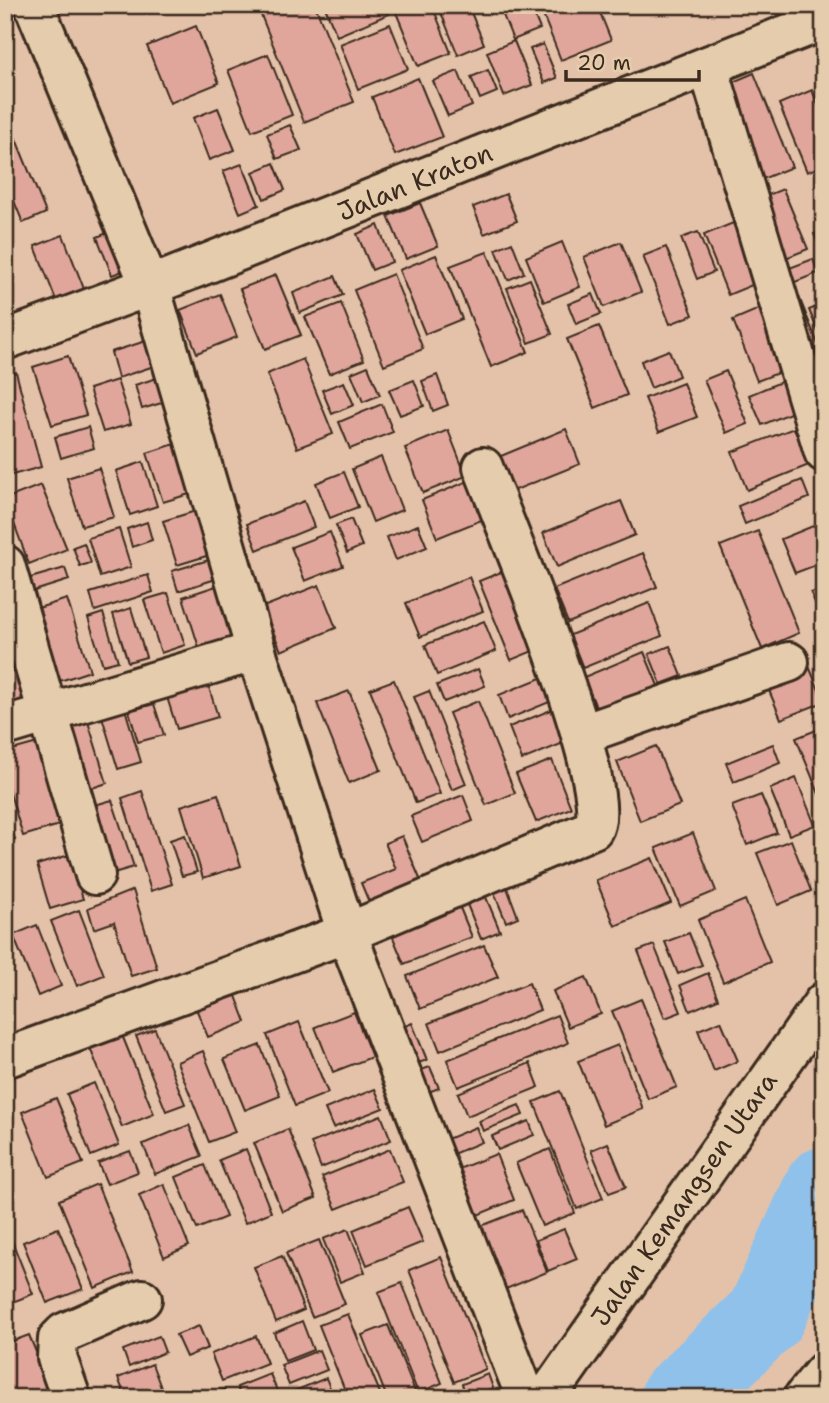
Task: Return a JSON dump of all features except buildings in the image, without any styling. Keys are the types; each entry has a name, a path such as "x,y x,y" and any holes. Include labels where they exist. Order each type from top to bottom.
{"street":[{"path":"34,5 150,286 256,651 347,933 526,1398"},
{"name":"Jalan Kraton","path":"5,340 150,286 824,20"},
{"path":"708,66 824,452"},
{"path":"8,1048 347,933 593,829 598,807 583,734 483,467"},
{"path":"5,565 95,875"},
{"path":"5,726 256,651"},
{"path":"583,734 789,662"},
{"name":"Jalan Kemangsen Utara","path":"546,1398 824,1002"},
{"path":"71,1398 57,1357 58,1339 142,1299"},
{"path":"803,1398 824,1371"}],"waterway":[{"path":"680,1398 766,1315 824,1187"}]}
